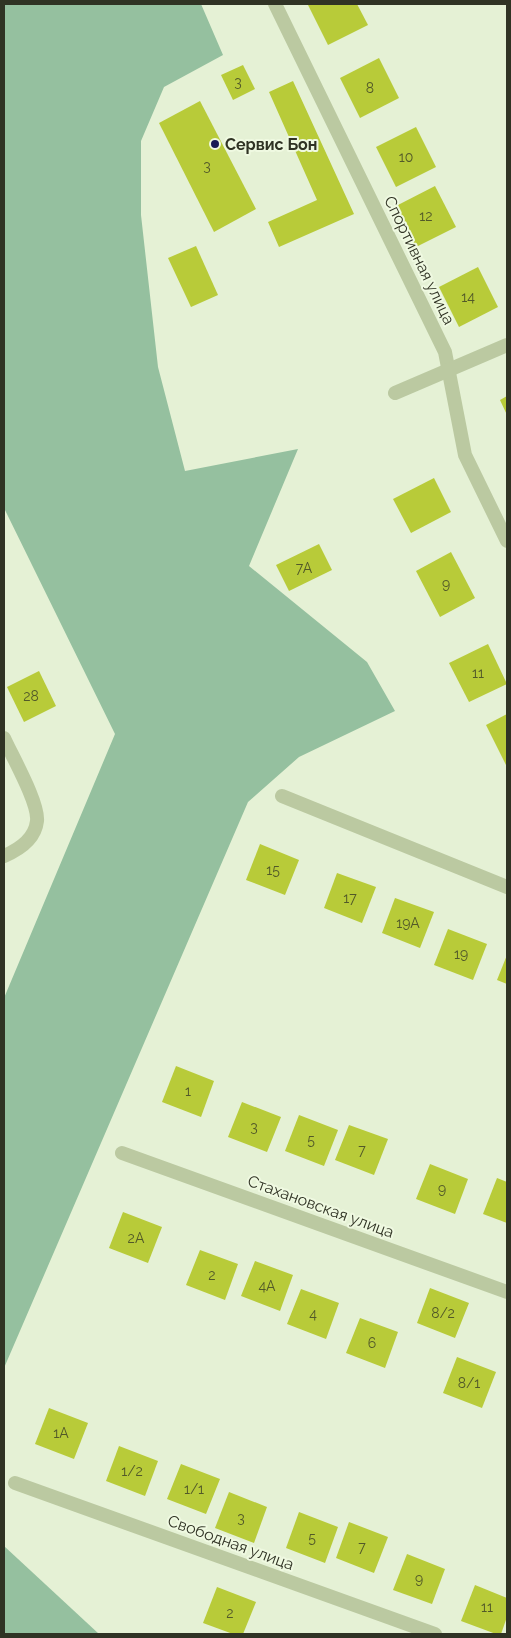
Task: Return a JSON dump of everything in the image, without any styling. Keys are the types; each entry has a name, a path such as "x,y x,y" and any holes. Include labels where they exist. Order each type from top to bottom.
{"street":[{"name":"Спортивная улица","path":"276,4 445,352 466,455 507,541"},
{"path":"395,393 507,345"},
{"path":"4,738 33,802 37,821 32,834 20,849 4,856"},
{"path":"282,796 507,887"},
{"name":"Стахановская улица","path":"122,1153 507,1292"},
{"name":"Свободная улица","path":"15,1483 435,1634"}],"green space":[{"path":"4,4 201,4 223,55 164,87 141,141 141,215 158,367 185,471 298,449 249,566 367,662 395,711 299,757 248,802 4,1368 4,998 115,734 4,508"},
{"path":"4,1546 99,1634 4,1634"}],"building":[{"path":"357,4 368,25 328,45 308,5"},
{"path":"379,58 399,98 360,118 340,78"},
{"path":"243,65 255,89 233,100 221,75"},
{"path":"293,81 354,214 279,247 268,222 317,200 269,92"},
{"path":"200,101 256,209 214,232 159,123"},
{"path":"416,127 436,167 396,187 376,147"},
{"path":"435,186 456,227 416,247 396,206"},
{"path":"196,246 218,295 191,307 168,258"},
{"path":"478,267 498,307 459,327 439,287"},
{"path":"507,396 507,415 500,400"},
{"path":"434,478 451,512 411,533 393,499"},
{"path":"319,544 332,570 289,591 276,565"},
{"path":"451,552 475,598 440,617 416,571"},
{"path":"488,644 507,684 469,702 449,663"},
{"path":"39,671 56,706 24,722 7,687"},
{"path":"507,714 507,767 486,725"},
{"path":"260,844 299,860 285,895 246,880"},
{"path":"337,873 376,887 362,923 324,908"},
{"path":"395,898 434,912 420,948 382,933"},
{"path":"448,929 487,944 473,980 434,965"},
{"path":"507,955 507,984 497,980"},
{"path":"176,1066 214,1081 201,1117 162,1102"},
{"path":"242,1102 281,1117 267,1152 228,1137"},
{"path":"299,1115 338,1130 324,1166 285,1151"},
{"path":"349,1125 388,1139 374,1175 335,1160"},
{"path":"430,1164 468,1179 455,1214 416,1199"},
{"path":"497,1178 507,1182 507,1223 483,1214"},
{"path":"123,1212 162,1227 148,1263 109,1248"},
{"path":"200,1250 238,1264 225,1300 186,1285"},
{"path":"255,1261 293,1275 280,1311 241,1296"},
{"path":"430,1288 469,1303 455,1338 417,1323"},
{"path":"301,1289 339,1303 326,1339 287,1324"},
{"path":"360,1318 398,1332 385,1368 346,1353"},
{"path":"457,1357 496,1372 482,1408 443,1393"},
{"path":"49,1408 88,1423 74,1459 35,1444"},
{"path":"119,1446 158,1461 145,1496 106,1481"},
{"path":"181,1464 220,1479 206,1514 167,1499"},
{"path":"229,1492 267,1507 254,1543 215,1528"},
{"path":"299,1512 338,1527 325,1563 286,1548"},
{"path":"349,1522 388,1537 374,1573 336,1558"},
{"path":"407,1554 445,1569 432,1604 393,1590"},
{"path":"475,1585 507,1598 507,1617 501,1634 496,1634 461,1621"},
{"path":"217,1587 256,1602 243,1634 233,1634 203,1623"}],"place":[{"name":"Сервис Бон","path":"215,144"}]}
